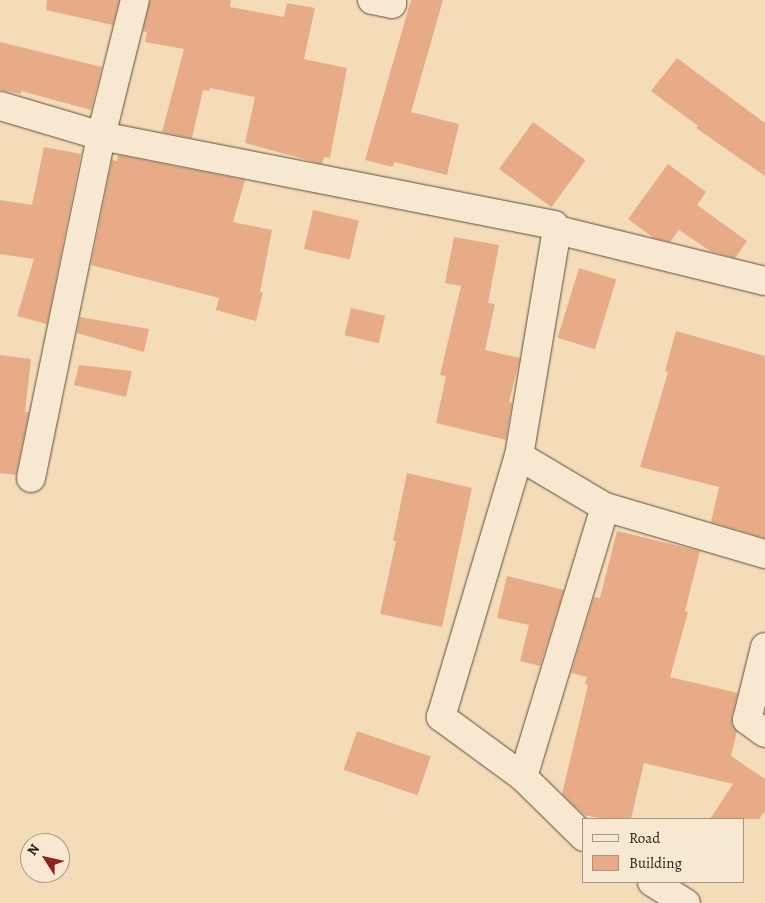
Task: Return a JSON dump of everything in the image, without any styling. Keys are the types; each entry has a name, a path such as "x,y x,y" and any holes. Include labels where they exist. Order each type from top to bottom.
{"street":[{"path":"31,478 101,136 134,0"},
{"path":"372,0 392,4 392,0"},
{"path":"0,106 101,136 554,225 557,230 519,456 441,717 523,777 582,835"},
{"path":"557,230 765,281"},
{"path":"519,456 605,507 765,554"},
{"path":"523,777 605,507"},
{"path":"765,647 747,720 765,733"},
{"path":"654,883 686,903"}],"building":[{"path":"47,0 119,0 113,25 46,10"},
{"path":"150,0 231,0 230,7 284,17 287,3 315,8 304,59 347,68 330,158 324,157 322,164 245,143 255,97 210,88 209,91 203,90 192,138 162,132 184,49 145,42 147,32 143,31"},
{"path":"411,0 443,0 411,112 459,124 447,175 394,162 393,167 365,160"},
{"path":"0,42 102,67 91,110 21,91 21,94 0,90"},
{"path":"677,58 765,123 765,176 696,128 698,126 651,91"},
{"path":"533,122 586,160 551,207 499,169"},
{"path":"44,147 81,154 47,324 17,316 34,259 0,254 0,200 32,205"},
{"path":"118,155 245,180 233,222 272,230 260,292 263,292 256,321 216,310 219,298 91,265 112,160 117,161"},
{"path":"668,164 706,192 697,205 747,241 735,258 710,251 679,230 670,242 654,238 628,219"},
{"path":"313,210 359,221 350,260 304,249"},
{"path":"454,237 499,245 488,303 495,304 485,350 520,358 509,402 512,403 506,440 436,423 446,376 440,375 461,286 445,283"},
{"path":"579,268 616,279 595,349 558,338"},
{"path":"351,308 385,316 379,343 345,335"},
{"path":"80,317 149,329 144,352 77,333"},
{"path":"676,331 765,356 765,538 711,522 719,487 640,467 668,372 665,371"},
{"path":"0,355 31,359 25,412 29,412 16,475 0,473"},
{"path":"79,365 132,371 126,397 74,385"},
{"path":"407,473 472,488 442,627 380,614 396,541 393,541"},
{"path":"617,531 700,551 685,611 688,612 670,677 738,693 732,716 732,725 737,731 731,756 765,779 765,811 759,819 711,818 733,784 644,763 631,818 598,818 584,815 562,794 588,685 585,684 587,677 571,673 594,597 600,598"},
{"path":"507,576 564,590 540,666 520,661 529,625 497,618"},
{"path":"357,731 431,756 417,795 344,770"}]}
